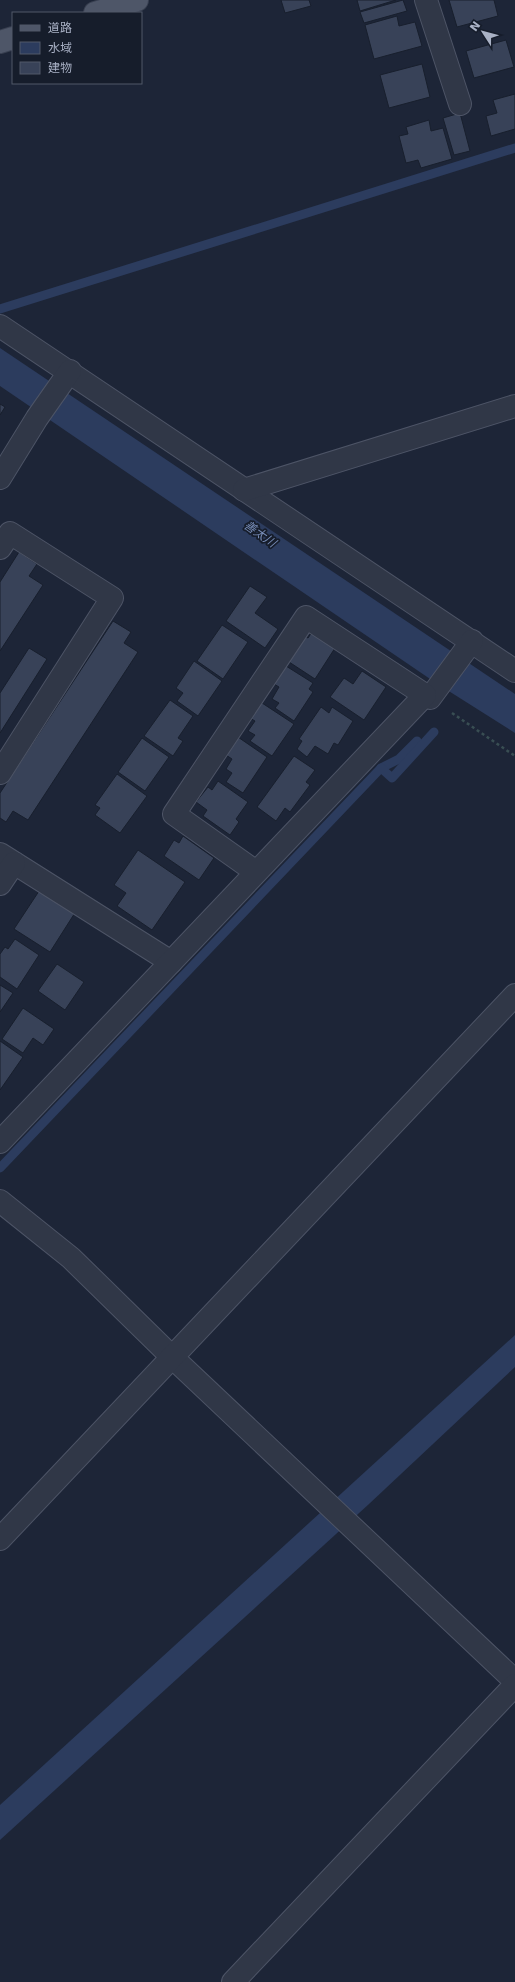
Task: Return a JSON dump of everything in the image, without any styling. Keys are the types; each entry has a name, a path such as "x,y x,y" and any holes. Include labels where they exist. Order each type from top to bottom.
{"main road":[{"path":"98,12 137,0"},
{"path":"0,42 12,38"}],"street":[{"path":"426,0 460,104"},
{"path":"0,326 67,375 244,490 469,645 515,671"},
{"path":"0,478 37,418 67,375"},
{"path":"244,490 515,406"},
{"path":"0,548 10,533 112,598 0,773"},
{"path":"0,1142 424,695 306,617 174,814 256,872"},
{"path":"433,695 469,645"},
{"path":"0,884 7,858 171,962"},
{"path":"0,1539 515,995"},
{"path":"0,1201 71,1258 172,1358 515,1682"},
{"path":"233,1982 515,1685"}],"path":[{"path":"433,695 515,756"}],"water":[{"name":"善太川","path":"0,348 515,694 515,733 436,683 0,386"},
{"path":"515,1335 515,1367 369,1504 0,1840 0,1805"}],"building":[{"path":"281,0 309,0 311,6 285,13"},
{"path":"357,0 396,0 360,11"},
{"path":"403,0 407,11 364,23 360,12"},
{"path":"449,0 494,0 498,16 457,27"},
{"path":"397,16 399,26 415,22 422,46 374,59 365,25"},
{"path":"506,40 514,67 474,78 466,51"},
{"path":"422,64 430,97 389,108 380,75"},
{"path":"515,94 515,129 491,136 486,116 497,113 493,100"},
{"path":"460,113 470,151 454,155 443,118"},
{"path":"429,120 431,131 443,128 452,159 421,168 418,160 406,163 399,136 408,134 406,127"},
{"path":"0,404 5,407 0,415"},
{"path":"19,552 37,564 29,576 43,585 0,651 0,582"},
{"path":"250,586 267,597 255,613 278,629 265,648 226,621"},
{"path":"113,621 131,632 124,643 138,652 28,820 13,811 6,822 0,818 0,793"},
{"path":"222,625 248,642 223,679 197,661"},
{"path":"312,632 335,648 315,679 286,660 303,635 308,638"},
{"path":"29,648 47,659 0,733 0,693"},
{"path":"194,661 222,681 198,716 177,701 183,693 176,688"},
{"path":"286,666 313,683 309,689 313,692 294,721 275,708 279,703 272,699 279,687 274,684"},
{"path":"362,671 386,687 364,720 330,697 344,678 353,684"},
{"path":"170,700 193,716 178,738 183,741 173,756 144,736"},
{"path":"259,701 294,724 272,756 250,741 255,735 248,731 255,721 248,717"},
{"path":"321,707 329,713 332,707 353,721 338,745 334,743 328,754 315,746 307,757 297,749 302,741 299,739"},
{"path":"235,735 267,757 243,793 226,782 232,773 226,769 232,759 223,753"},
{"path":"142,738 169,757 145,791 118,772"},
{"path":"294,756 315,770 306,782 310,785 290,812 285,808 276,821 257,807"},
{"path":"117,774 147,796 120,833 95,815 100,808 95,805"},
{"path":"218,781 248,802 236,819 239,822 230,835 203,816 207,810 196,802 208,787 212,790"},
{"path":"183,836 214,858 199,880 164,856 174,840 179,843"},
{"path":"138,850 185,882 152,930 117,906 126,893 114,885"},
{"path":"43,885 78,908 50,952 14,929"},
{"path":"15,939 39,955 17,989 0,977 0,954 5,947 8,949"},
{"path":"57,964 84,982 65,1010 38,991"},
{"path":"0,985 13,993 0,1012"},
{"path":"23,1008 54,1029 43,1045 33,1038 23,1053 2,1039"},
{"path":"0,1041 23,1057 0,1090"}],"waterway":[{"path":"0,309 515,148"},
{"path":"0,1168 381,768 392,778 434,732"},
{"path":"381,768 399,759 417,741"}]}
